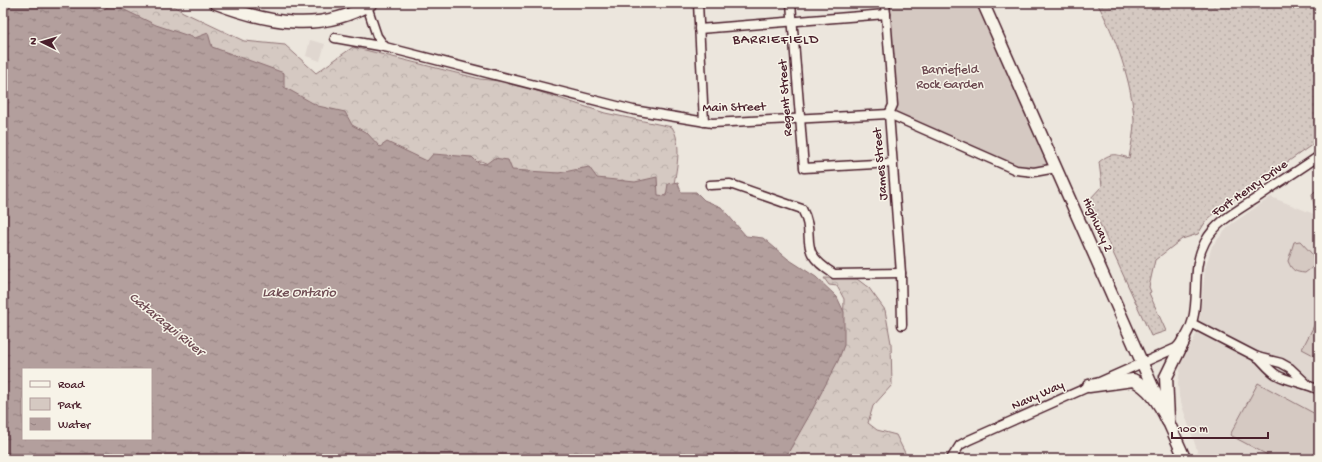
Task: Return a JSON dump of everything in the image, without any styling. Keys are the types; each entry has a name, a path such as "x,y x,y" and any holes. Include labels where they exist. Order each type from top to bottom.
{"main road":[{"path":"215,3 270,21 315,23 346,14 370,4"},
{"name":"Highway 2","path":"983,3 1185,459"},
{"path":"1166,416 1166,377 1184,340"},
{"path":"1088,386 1133,380 1144,387 1166,416"}],"street":[{"path":"698,3 704,122"},
{"name":"Regent Street","path":"791,3 804,168 893,163"},
{"name":"James Street","path":"885,3 893,105 889,114 901,273 902,325"},
{"path":"370,4 377,36 385,47"},
{"path":"700,28 886,14"},
{"name":"Main Street","path":"335,38 385,47 633,110 704,122 889,114 1016,170 1034,172 1056,168"},
{"name":"Fort Henry Drive","path":"1142,362 1169,352 1184,340 1193,324 1199,257 1210,234 1229,217 1319,156"},
{"path":"710,185 730,184 802,209 806,217 808,245 811,255 834,274 901,273"},
{"path":"1193,324 1257,357 1281,363 1290,368 1308,385"},
{"path":"1257,357 1276,374 1319,390"},
{"name":"Navy Way","path":"951,459 960,445 969,440 1142,362"}],"shaded area":[{"path":"310,40 325,44 320,61 306,56"},
{"path":"1271,197 1319,216 1319,459 1200,459 1179,397 1178,383 1181,364 1196,335 1200,317 1205,269 1212,246 1230,225"}],"green space":[{"path":"58,3 169,3 183,12 244,41 285,45 316,73 353,47 480,79 509,82 605,113 672,127 678,150 673,190 650,205 623,180 587,185 562,173 546,174 526,180 481,161 464,165 413,169"},
{"name":"Barriefield Rock Garden","path":"885,3 978,3 1056,168 1026,173 889,114 893,105"},
{"path":"1097,3 1319,3 1319,140 1217,211 1206,221 1198,234 1182,239 1155,260 1149,287 1151,292 1149,293 1166,331 1151,336 1089,200 1102,186 1099,162 1110,155 1129,158 1134,126 1133,107 1127,76 1110,29"},
{"path":"1319,187 1319,235 1312,194"},
{"path":"1300,241 1313,255 1314,266 1305,273 1294,270 1288,261 1294,242"},
{"path":"824,278 857,279 869,288 885,310 891,343 892,385 873,406 868,423 877,430 896,435 905,453 905,459 779,459 843,331 844,299 837,286 829,285"},
{"path":"1319,316 1319,358 1302,349"},
{"path":"1258,383 1319,416 1319,459 1275,459 1230,435"}],"water":[{"name":"Lake Ontario","path":"3,3 82,3 101,11 112,4 156,25 195,38 208,33 212,47 284,73 284,87 318,106 345,112 352,125 367,133 380,147 387,142 427,161 433,154 472,157 478,163 486,164 494,158 508,160 512,170 559,173 589,167 597,178 635,182 657,177 658,195 666,196 668,184 678,182 681,192 696,192 704,200 721,207 746,236 763,238 788,259 816,277 837,297 844,312 844,345 838,361 788,453 787,459 3,459"}],"district":[{"name":"BARRIEFIELD","path":"776,40"}],"water label":[{"name":"Cataraqui River","path":"166,325"}]}
